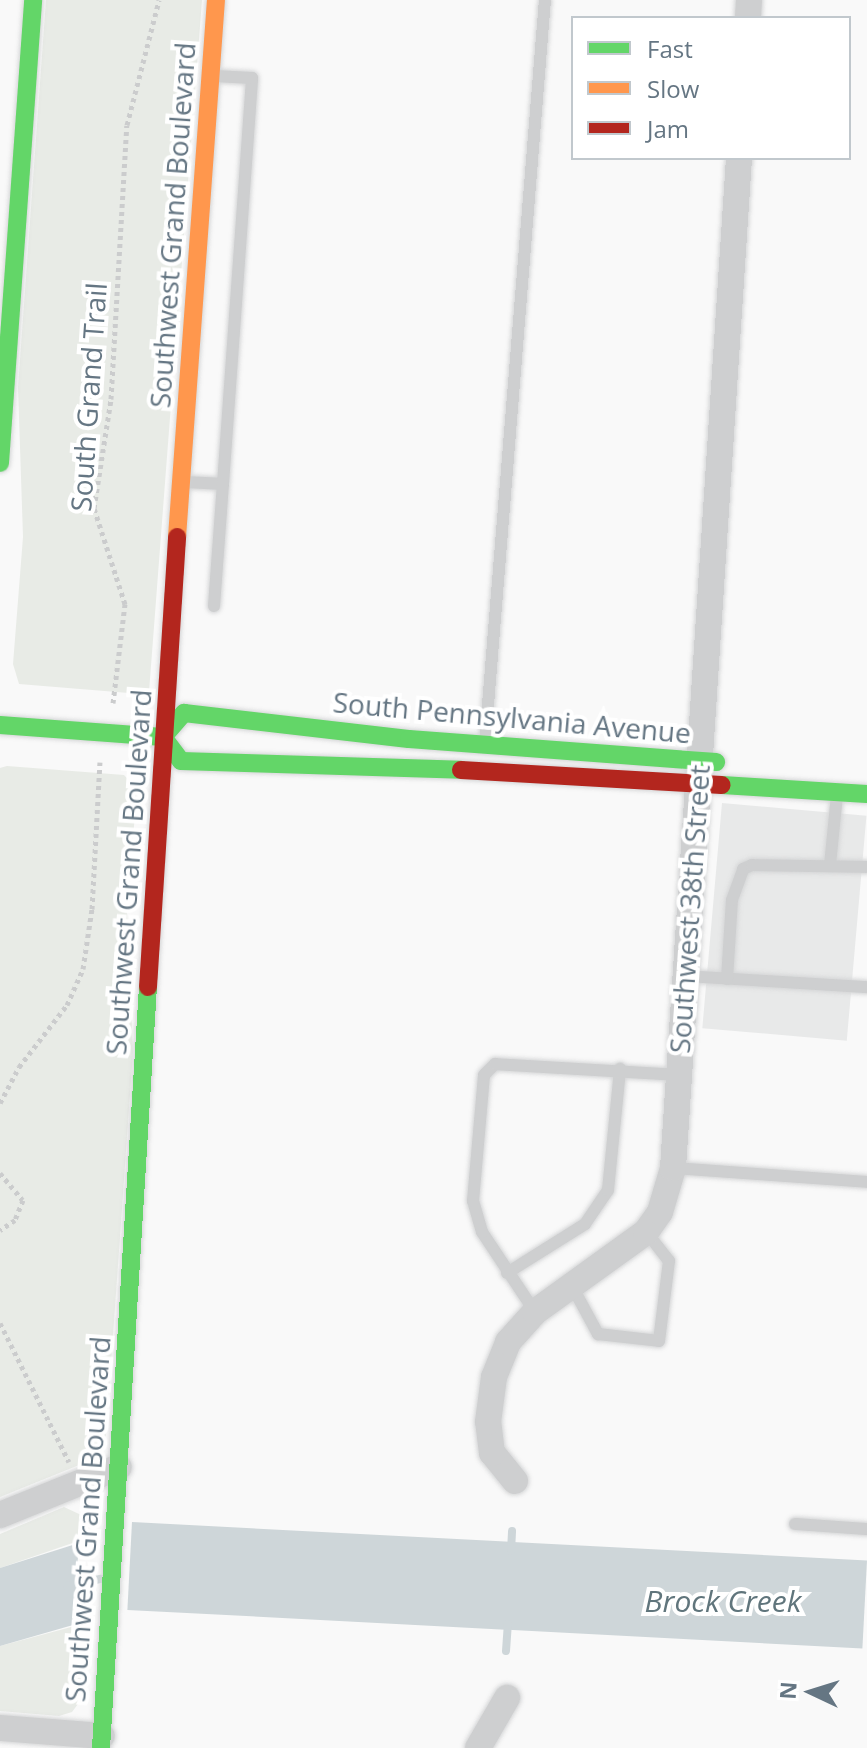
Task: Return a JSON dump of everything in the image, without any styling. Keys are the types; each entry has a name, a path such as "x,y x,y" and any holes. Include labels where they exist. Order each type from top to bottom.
{"street":[{"path":"0,463 33,0"},
{"name":"Southwest Grand Boulevard","path":"101,1742 163,737 216,0"},
{"name":"Southwest 38th Street","path":"515,1481 492,1453 488,1422 494,1377 508,1342 535,1312 646,1232 660,1212 673,1168 739,160"},
{"name":"South Pennsylvania Avenue","path":"729,763 698,773 483,772 181,761 163,737 184,713 485,745 698,773 837,792 867,794"},
{"path":"0,725 163,737"},
{"path":"0,1515 119,1467"},
{"path":"478,1748 507,1698"},
{"path":"0,1728 101,1742"}],"lane":[{"path":"483,772 545,0"},
{"path":"210,75 252,78 214,606"},
{"path":"183,482 223,484"},
{"path":"830,865 837,792"},
{"path":"727,979 732,900 743,869 830,865 867,867"},
{"path":"685,976 867,987"},
{"path":"535,1312 482,1232 473,1201 484,1075 495,1064 620,1069 678,1075"},
{"path":"507,1273 585,1224 608,1190 620,1069"},
{"path":"673,1168 867,1182"},
{"path":"572,1286 598,1334 659,1341 669,1261 646,1232"},
{"path":"795,1524 867,1529"}],"path":[{"name":"South Grand Trail","path":"0,1103 19,1067 67,1005 83,969 92,909 100,758 112,733 113,670 125,604 94,508 111,399 127,125 159,0"},
{"path":"0,1173 23,1200 15,1220 0,1230"},
{"path":"0,1323 51,1419 77,1485"}],"shaded area":[{"path":"46,0 202,0 149,692 141,694 19,684 13,664 23,537 18,387"},
{"path":"0,768 124,775 137,789 127,912 133,1052 106,1435 100,1450 84,1463 0,1497"},
{"path":"722,803 866,816 847,1041 702,1028"},
{"path":"64,1507 92,1520 93,1536 0,1568 0,1534"},
{"path":"90,1622 87,1674 81,1700 72,1712 59,1716 0,1711 0,1646"}],"water":[{"name":"Brock Creek","path":"132,1522 867,1561 862,1648 127,1610"},
{"path":"79,1543 73,1625 0,1646 0,1568"}],"waterway":[{"path":"511,1551 512,1531"},
{"name":"Brock Creek","path":"67,1586 101,1579"},
{"path":"506,1651 508,1624"}],"traffic: fast":[{"path":"0,463 33,0"},
{"path":"163,737 184,713 409,739 716,762"},
{"path":"0,725 163,737 181,761 461,770"},
{"path":"722,785 867,794"},
{"path":"101,1748 148,987"}],"traffic: slow":[{"path":"177,537 216,0"}],"traffic: jam":[{"path":"148,987 177,537"},
{"path":"461,770 722,785"}]}
